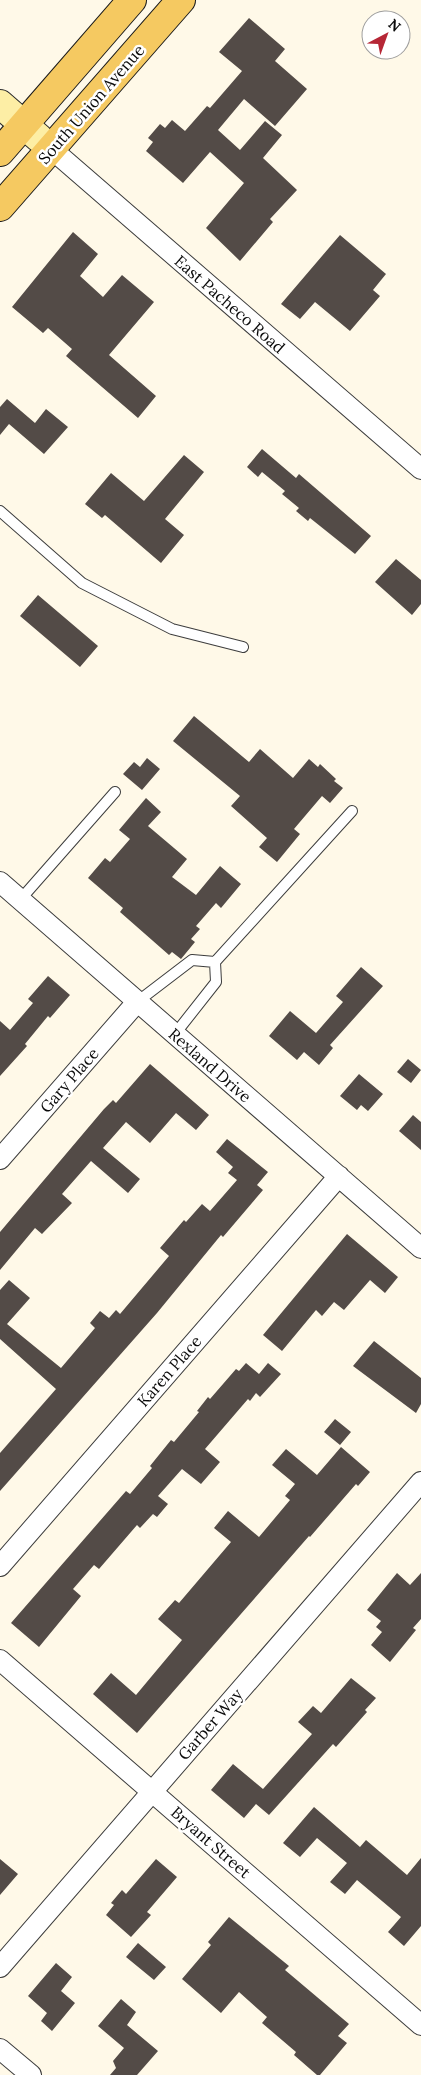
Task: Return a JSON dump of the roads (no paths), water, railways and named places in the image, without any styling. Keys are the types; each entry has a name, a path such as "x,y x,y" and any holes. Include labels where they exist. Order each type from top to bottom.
{"main road":[{"name":"South Union Avenue","path":"0,207 38,137 132,0"},
{"name":"South Union Avenue","path":"0,152 38,137 181,0"}],"street":[{"path":"0,104 38,137"},
{"name":"East Pacheco Road","path":"38,137 421,469"},
{"name":"Rexland Drive","path":"0,882 421,1248"},
{"name":"Gary Place","path":"0,1159 138,1002"},
{"name":"Karen Place","path":"0,1566 339,1176"},
{"name":"Garber Way","path":"0,1967 421,1482"},
{"name":"Bryant Street","path":"0,1660 421,2025"},
{"path":"0,2048 30,2075"}],"lane":[{"path":"0,511 82,583 172,629 243,647"},
{"path":"20,900 115,792"},
{"path":"174,1034 216,982 215,962 352,811"},
{"path":"138,1002 192,960 215,962"}]}
